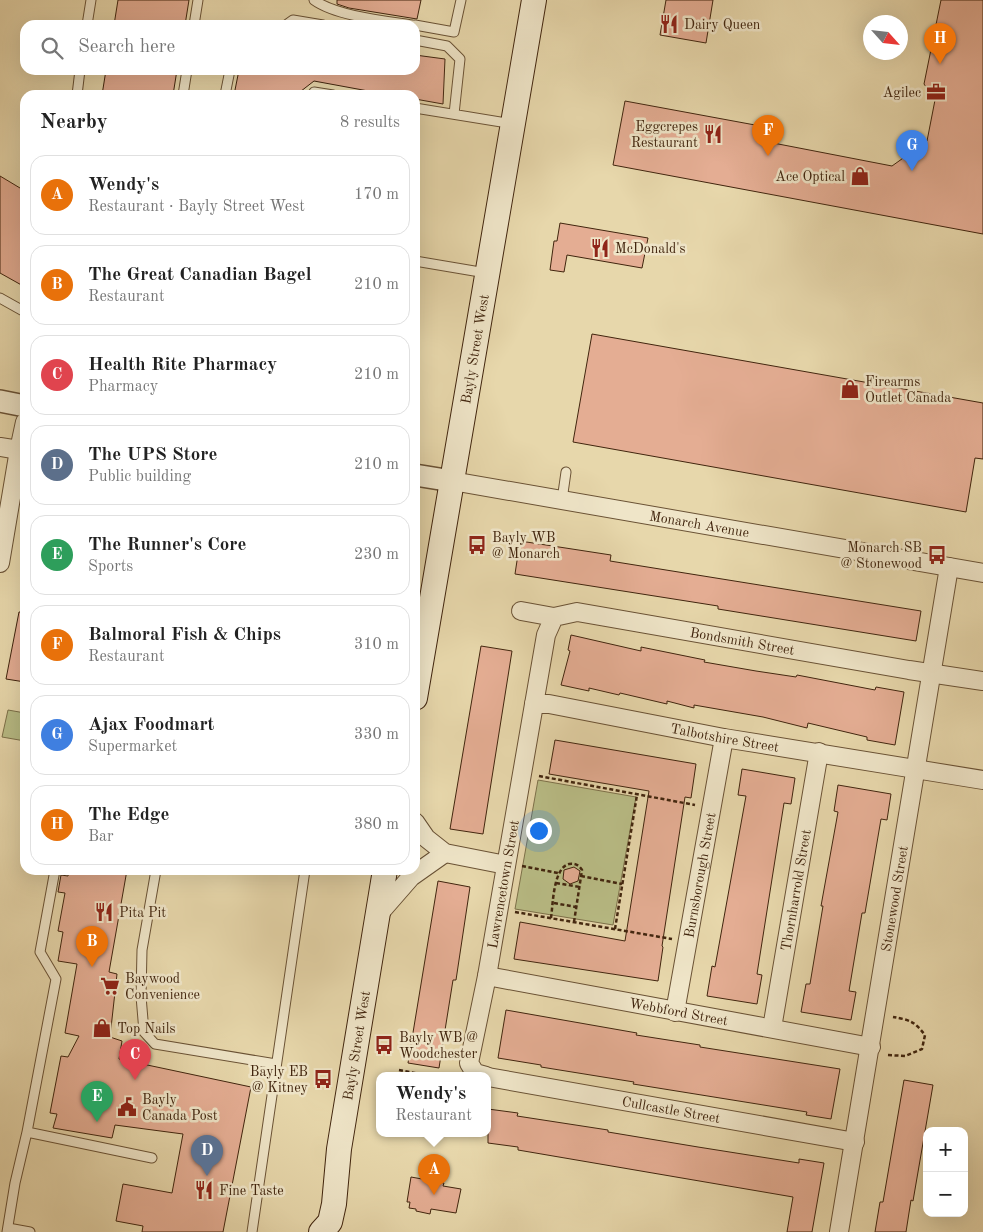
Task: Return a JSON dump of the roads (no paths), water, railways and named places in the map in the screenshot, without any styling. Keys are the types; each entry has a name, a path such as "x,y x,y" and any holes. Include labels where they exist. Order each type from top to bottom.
{"main road":[{"name":"Bayly Street West","path":"420,669 534,0"},
{"name":"Bayly Street West","path":"328,1228 334,1204 339,1149 384,875"}],"street":[{"path":"0,401 20,405"},
{"path":"0,562 20,445"},
{"path":"0,446 19,450"},
{"name":"Monarch Avenue","path":"420,475 983,573"},
{"name":"Stonewood Street","path":"840,1232 949,567"},
{"name":"Bondsmith Street","path":"521,611 554,617 577,612 931,674 983,681"},
{"path":"534,704 546,635 554,617"},
{"name":"Talbotshire Street","path":"534,704 549,704 724,738 983,780"},
{"name":"Lawrencetown Street","path":"469,1063 487,976 534,704"},
{"name":"Burnsborough Street","path":"675,1012 724,738"},
{"name":"Thornharrold Street","path":"772,1028 819,752"},
{"path":"420,829 426,838 446,853 506,865"},
{"path":"420,871 446,853"},
{"path":"377,916 414,875"},
{"name":"Webbford Street","path":"487,976 870,1047"},
{"name":"Cullcastle Street","path":"469,1063 475,1072"},
{"name":"Cullcastle Street","path":"491,1078 855,1142"}],"lane":[{"path":"88,20 91,0"},
{"path":"195,20 198,0"},
{"path":"314,0 336,10 383,20"},
{"path":"420,26 454,32 461,0"},
{"path":"420,41 447,46 460,58 454,114"},
{"path":"78,90 79,75"},
{"path":"184,90 186,75"},
{"path":"226,90 229,75"},
{"path":"420,109 513,124"},
{"path":"420,262 488,273"},
{"path":"0,298 20,309"},
{"path":"562,500 566,472"},
{"path":"30,1232 8,1230 14,1183 27,1132 56,979 40,952 54,875"},
{"path":"155,875 142,950 141,996 144,1032 155,1044 276,1064"},
{"path":"252,1232 304,875"},
{"path":"27,1132 152,1158"}],"place":[{"name":"Dairy Queen","path":"669,24"},
{"name":"The Edge","path":"940,64"},
{"name":"Agilec","path":"936,92"},
{"name":"Eggcrepes Restaurant","path":"713,134"},
{"name":"Balmoral Fish & Chips","path":"768,156"},
{"name":"Ajax Foodmart","path":"912,171"},
{"name":"Ace Optical","path":"860,176"},
{"name":"McDonald's","path":"600,248"},
{"name":"Firearms Outlet Canada","path":"850,389"},
{"name":"Bayly WB @ Monarch","path":"477,545"},
{"name":"Monarch SB @ Stonewood","path":"937,555"},
{"name":"Pita Pit","path":"104,912"},
{"name":"The Great Canadian Bagel","path":"92,967"},
{"name":"Baywood Convenience","path":"110,986"},
{"name":"Top Nails","path":"102,1028"},
{"name":"Bayly WB @ Woodchester","path":"384,1045"},
{"name":"Bayly EB @ Kitney","path":"323,1079"},
{"name":"Health Rite Pharmacy","path":"135,1080"},
{"name":"Bayly Canada Post","path":"127,1107"},
{"name":"The Runner's Core","path":"97,1122"},
{"name":"The UPS Store","path":"207,1176"},
{"name":"Fine Taste","path":"204,1190"},
{"name":"Wendy's","path":"434,1195"}]}
